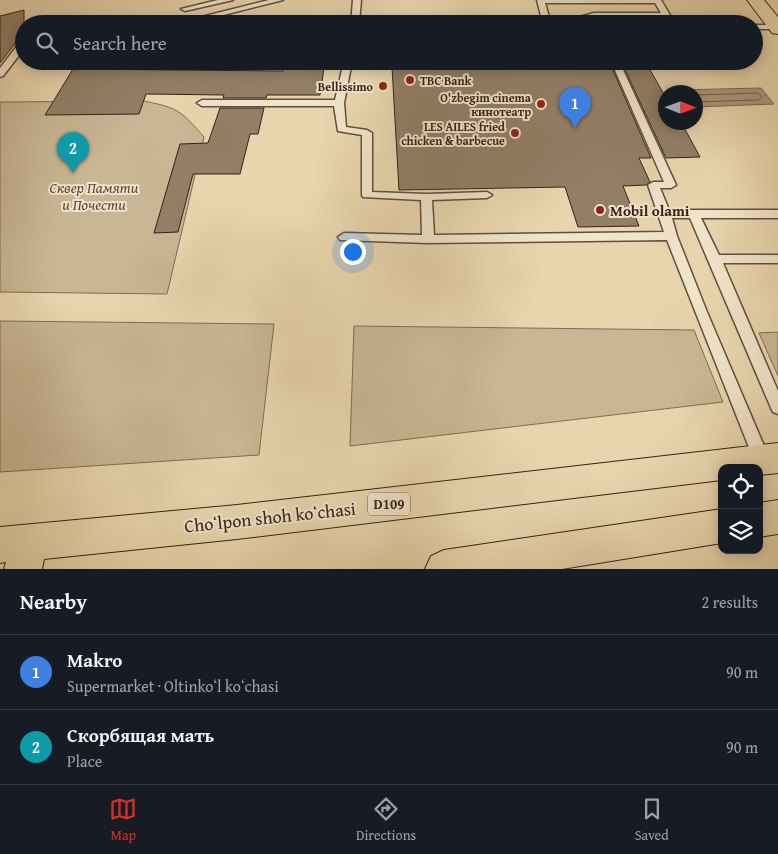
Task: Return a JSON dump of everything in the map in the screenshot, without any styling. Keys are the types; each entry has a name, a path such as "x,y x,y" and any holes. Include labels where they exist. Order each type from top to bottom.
{"main road":[{"path":"755,0 777,28"},
{"name":"Choʻlpon shoh koʻchasi","path":"17,552 237,522 773,458"},
{"path":"763,519 778,517"},
{"path":"454,568 718,527"},
{"path":"454,568 523,569"}],"lane":[{"path":"185,9 229,0"},
{"path":"215,15 279,0"},
{"path":"356,15 357,0"},
{"path":"544,15 540,2 658,1 666,14 594,15"},
{"path":"763,27 777,28"},
{"path":"0,74 15,55"},
{"path":"346,70 339,103 340,129 367,133 367,195 426,197 487,195"},
{"path":"619,70 671,185 653,185 742,417 773,458"},
{"path":"202,103 339,103"},
{"path":"426,197 428,240"},
{"path":"665,214 778,214"},
{"path":"694,214 778,408"},
{"path":"344,238 428,240 671,236"},
{"path":"715,259 778,259"}],"green space":[{"name":"Сквер Памяти и Почести","path":"144,101 165,106 178,112 190,121 204,137 167,294 0,292 0,102"},
{"path":"0,321 274,324 259,455 0,472"},
{"path":"354,326 694,330 723,402 350,446"},
{"path":"778,332 778,376 759,333"}],"water":[{"path":"761,88 774,104 703,107 703,89"}],"building":[{"path":"24,10 24,15 15,15 15,44 0,63 0,16"},
{"path":"72,70 324,70 320,95 267,95 266,98 223,98 224,95 146,94 139,114 45,115"},
{"path":"392,70 613,70 651,158 639,158 650,182 646,185 623,186 639,226 578,227 565,187 399,190"},
{"path":"625,70 650,70 659,85 658,130 685,130 700,157 666,158"},
{"path":"220,108 264,108 258,134 250,134 240,174 193,174 178,232 154,233 180,144 208,143"}],"place":[{"name":"TBC Bank","path":"410,80"},
{"name":"Bellissimo","path":"383,86"},
{"name":"O'zbegim cinema кинотеатр","path":"541,104"},
{"name":"Makro","path":"575,128"},
{"name":"LES AILES fried chicken & barbecue","path":"515,133"},
{"name":"Скорбящая мать","path":"73,173"},
{"name":"Mobil olami","path":"600,210"}]}
